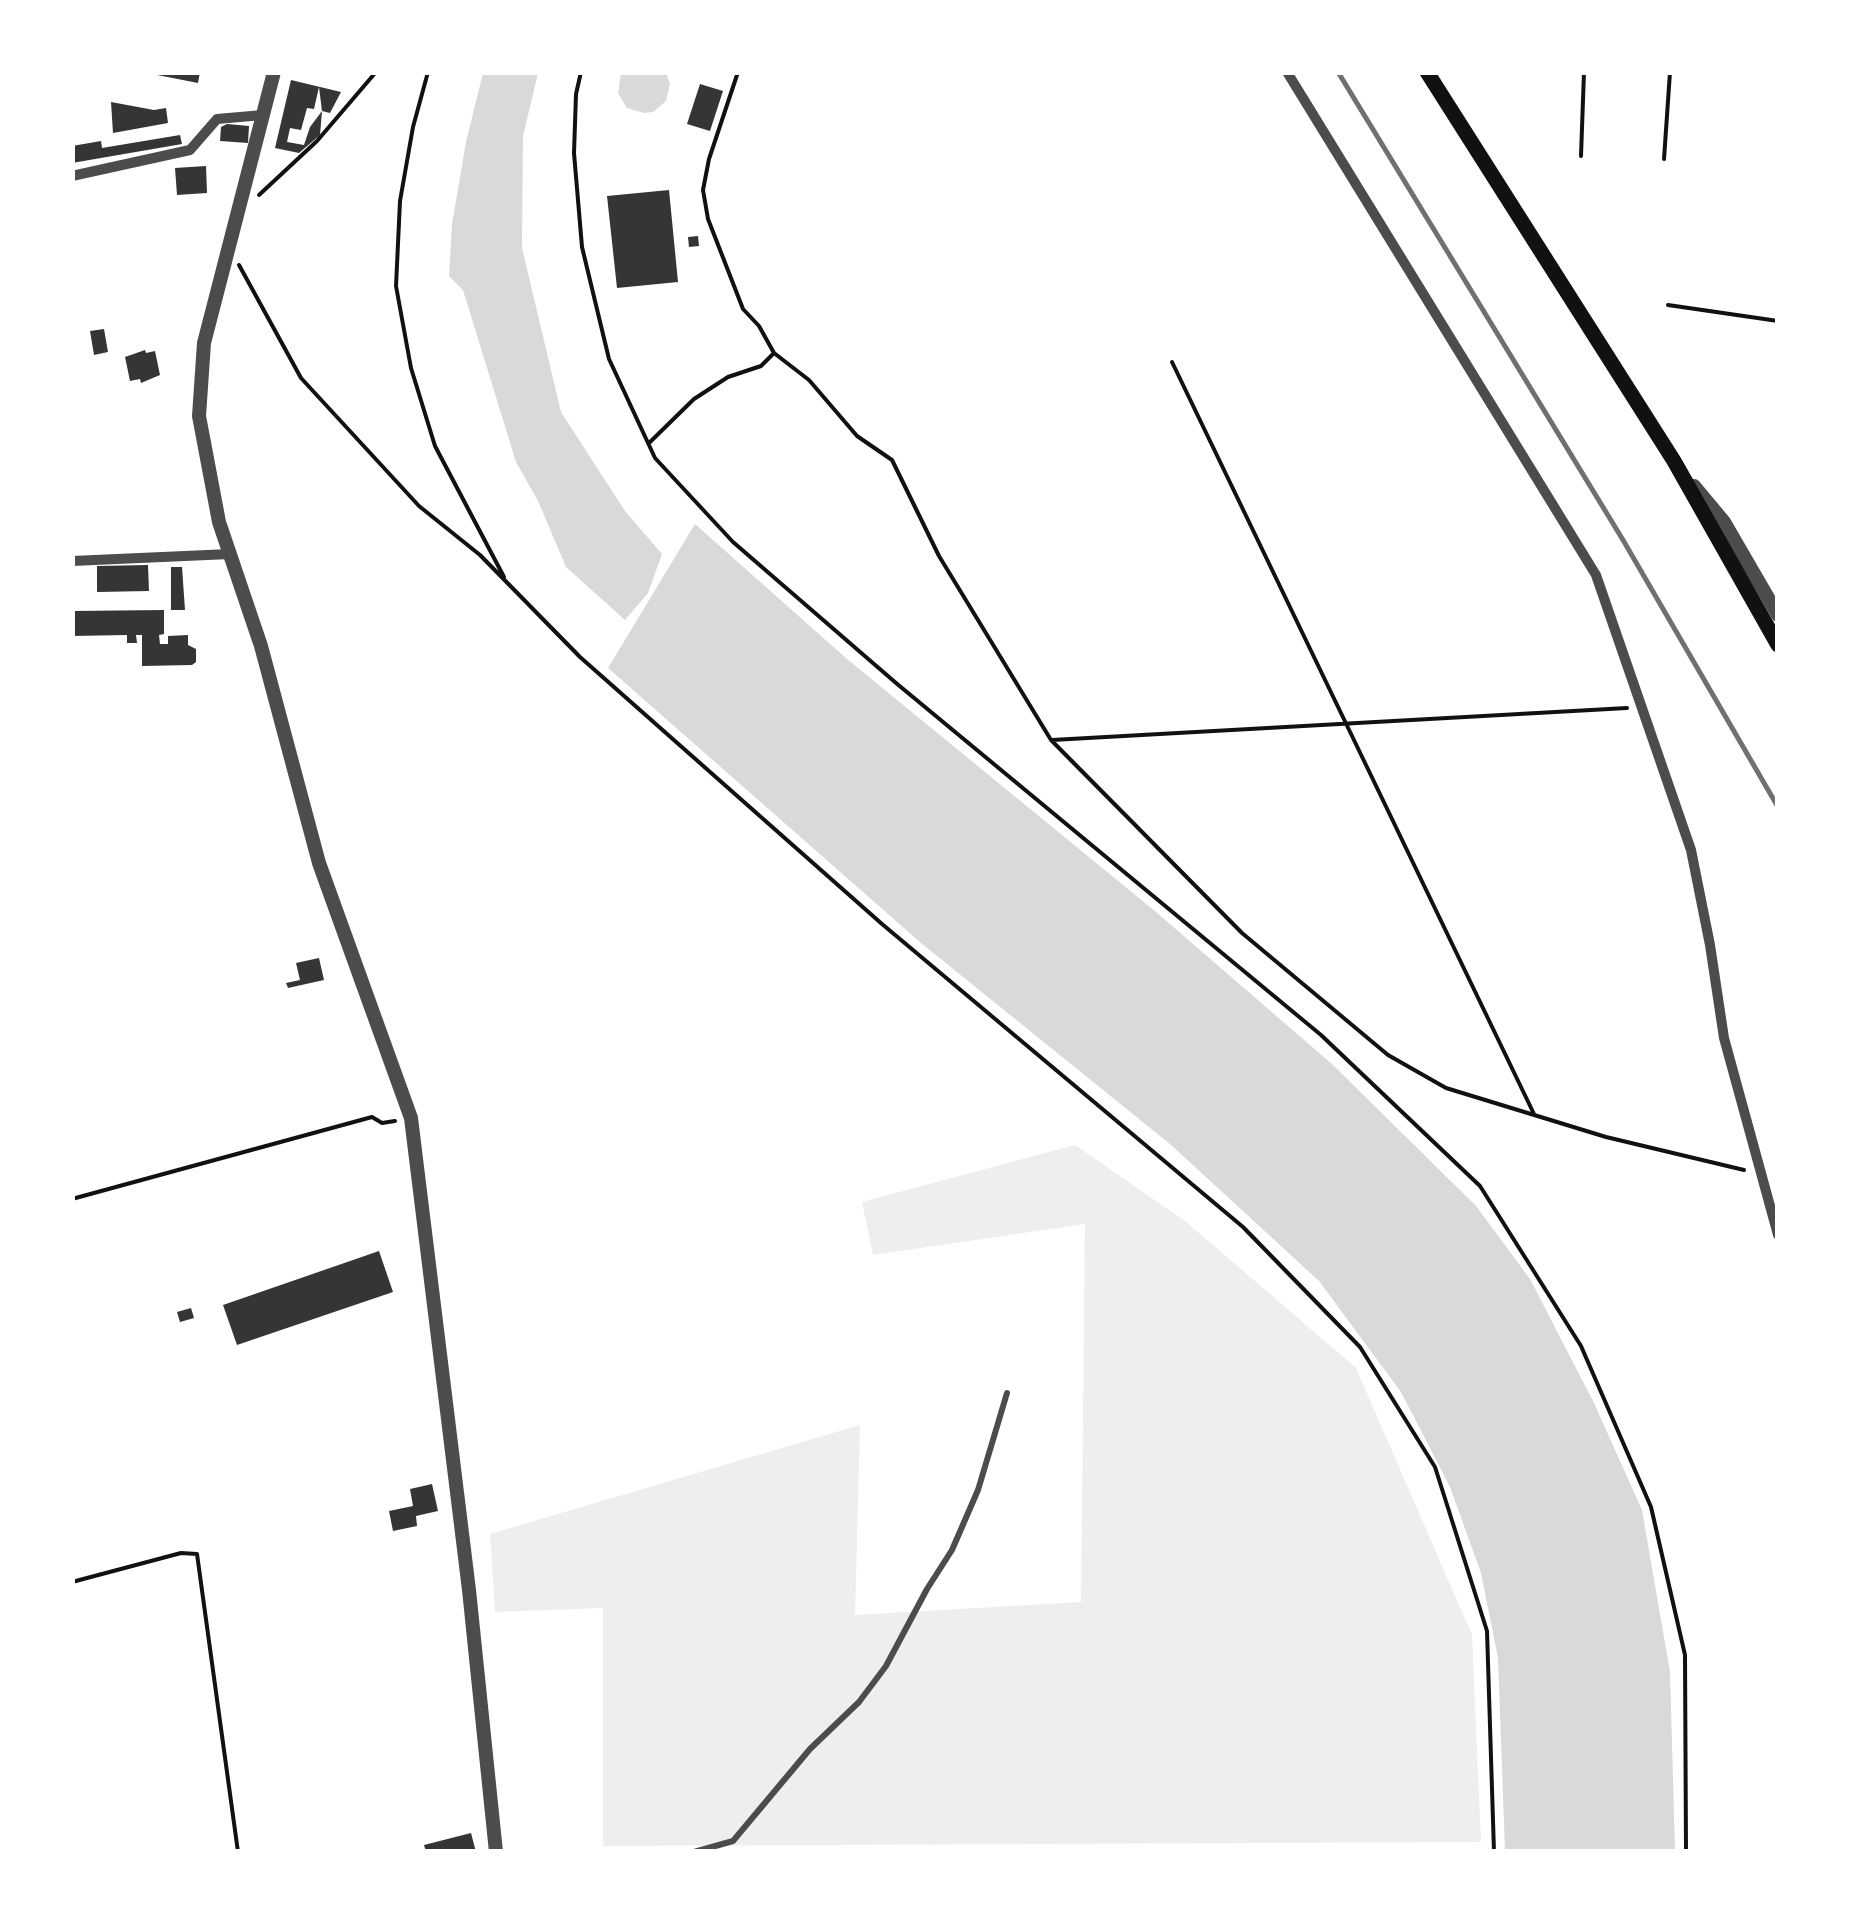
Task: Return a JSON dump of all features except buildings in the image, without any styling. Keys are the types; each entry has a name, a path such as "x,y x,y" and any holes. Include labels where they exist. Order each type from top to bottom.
{"main road":[{"path":"1426,72 1674,461 1778,646"}],"street":[{"path":"274,72 204,343 200,416 212,492 261,646 320,863 410,1118 469,1590 496,1852"},
{"path":"1288,72 1596,575 1691,850 1724,1038 1778,1235"},
{"path":"72,176 190,150 217,119 262,115"},
{"path":"1674,461 1724,522 1778,615"},
{"path":"72,561 230,554"}],"lane":[{"path":"1758,1173 1778,1210"},
{"path":"694,1852 733,1841 810,1749 860,1702 886,1666 926,1588 952,1550 978,1490 1007,1393"}],"path":[{"path":"239,205 267,191 317,141 376,72"},
{"path":"428,72 400,201 396,286 411,368 436,446 506,581"},
{"path":"581,72 576,94 574,153 582,247 609,358 656,458 734,542 896,683 1321,1035 1480,1186 1581,1346 1652,1507 1685,1656 1686,1852"},
{"path":"738,72 709,159 703,190 708,219 743,309 759,326 774,353 809,380 857,436 892,460 940,556 1051,740 1242,933 1388,1055 1446,1088 1623,1142 1758,1173"},
{"path":"1581,156 1584,72"},
{"path":"1664,159 1670,72"},
{"path":"228,250 253,286 301,378 419,506 480,554 580,657 882,924 1243,1227 1360,1347 1436,1467 1487,1631 1494,1852"},
{"path":"1668,305 1778,321"},
{"path":"649,443 694,400 728,377 761,366 774,353"},
{"path":"1172,362 1534,1114"},
{"path":"1051,740 1642,707"},
{"path":"72,1200 372,1117 382,1123 410,1118"},
{"path":"72,1582 181,1552 197,1554 238,1852"}],"shaded area":[{"path":"483,73 538,73 523,136 522,248 561,412 625,511 662,554 648,593 625,620 566,567 538,501 516,462 463,290 449,276 452,224"},
{"path":"621,73 666,73 670,84 666,101 653,112 627,108 618,93"},
{"path":"695,524 847,659 1156,912 1333,1065 1476,1206 1530,1279 1594,1403 1642,1510 1670,1672 1675,1851 1505,1851 1498,1658 1481,1573 1450,1487 1401,1392 1319,1281 1170,1144 921,943 608,668"},
{"path":"1075,1145 1185,1221 1356,1368 1472,1635 1481,1842 603,1846 603,1608 495,1612 490,1534 860,1425 855,1615 1081,1602 1085,1224 873,1255 862,1202"}],"railway":[{"path":"1338,72 1623,540 1778,807"}]}
